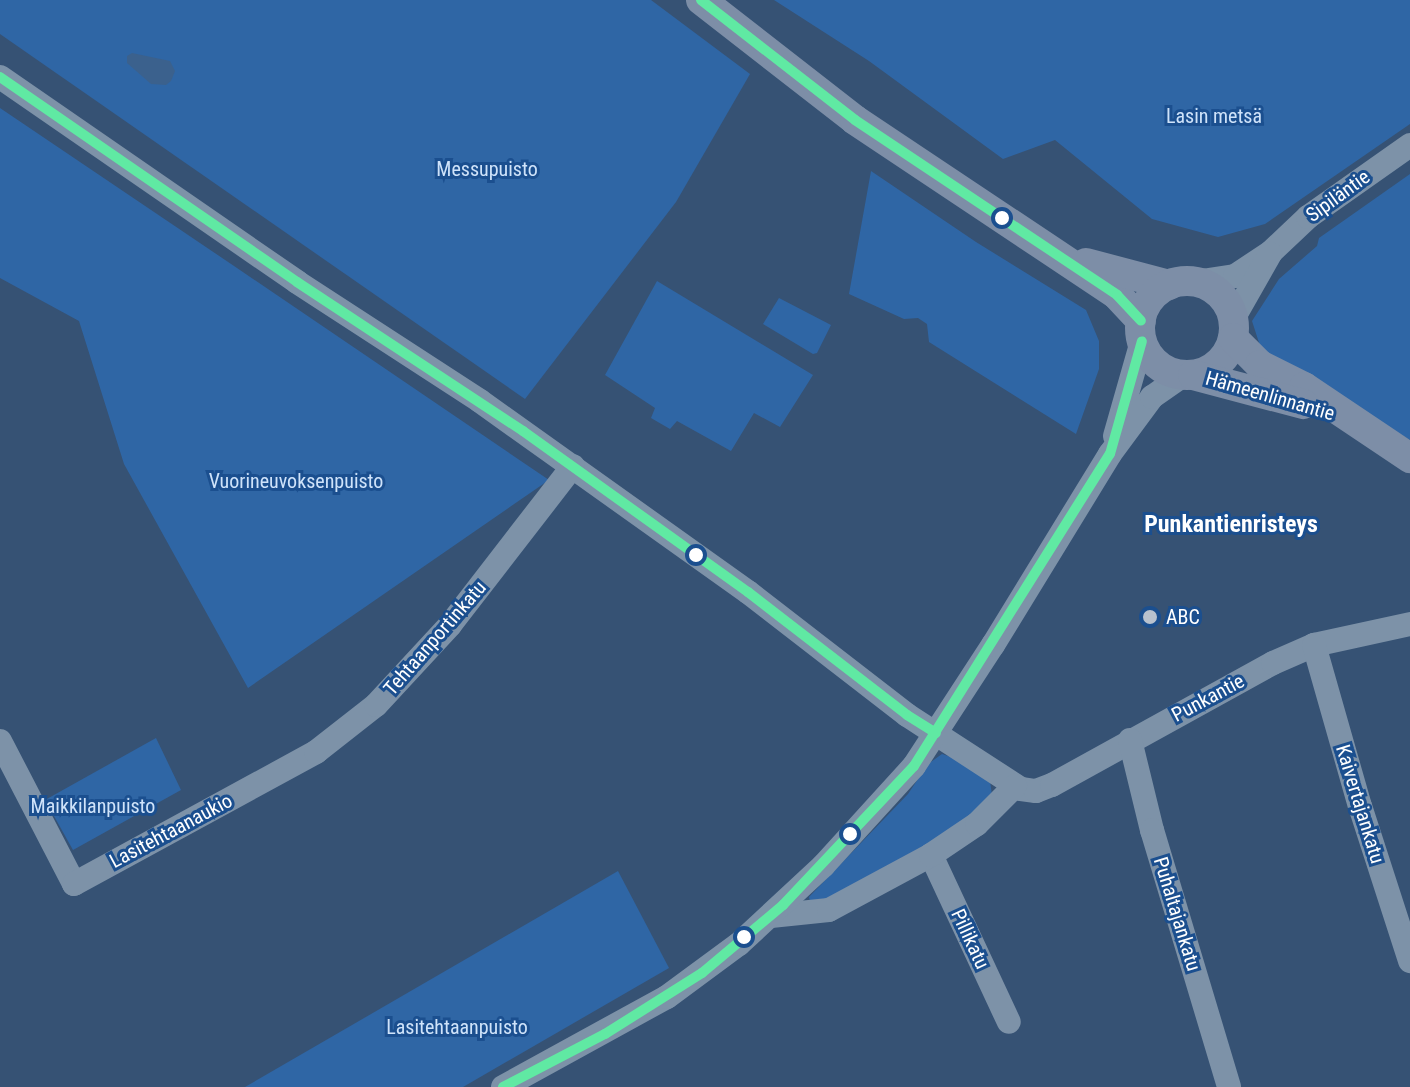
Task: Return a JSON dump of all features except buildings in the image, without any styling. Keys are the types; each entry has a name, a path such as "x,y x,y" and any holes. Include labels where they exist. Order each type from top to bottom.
{"main road":[{"path":"701,0 855,120 1117,295 1142,331 1159,365 1189,375 1216,365 1233,328 1218,293 1060,255"},
{"path":"1142,331 1153,297 1182,283"},
{"name":"Hämeenlinnantie","path":"1233,328 1260,365 1304,387 1410,458"},
{"name":"Hämeenlinnantie","path":"1189,375 1256,389 1347,418"}],"street":[{"path":"0,77 573,466 748,592 907,715 1015,786 985,817 931,855 829,910 771,916"},
{"name":"Sipiläntie","path":"1182,283 1235,276 1271,252 1308,217 1410,145"},
{"name":"Sipiläntie","path":"1233,328 1271,252"},
{"path":"1110,454 1142,331"},
{"path":"503,1087 667,997 771,916 872,814 936,733 1110,454 1152,397 1189,375"},
{"name":"Tehtaanportinkatu","path":"267,779 343,733 391,691 486,580 573,466"},
{"name":"Punkantie","path":"1015,786 1028,791 1052,785 1130,740 1314,645 1410,624"},
{"name":"Kaivertajankatu","path":"1314,645 1360,806 1410,961"},
{"name":"Puhaltajankatu","path":"1130,740 1152,830 1229,1087"},
{"name":"Lasitehtaanaukio","path":"0,741 74,884 267,779"},
{"name":"Pillikatu","path":"931,855 1009,1022"}],"green space":[{"name":"Messupuisto","path":"0,0 651,0 750,74 676,202 525,399 0,34"},
{"name":"Lasin metsä","path":"774,0 1410,0 1410,124 1265,224 1218,237 1152,219 1055,140 1003,159 869,61"},
{"name":"Vuorineuvoksenpuisto","path":"0,108 549,480 248,688 124,464 79,321 0,278"},
{"path":"871,171 976,242 1086,310 1099,341 1099,369 1076,434 929,342 927,324 918,318 904,319 849,294"},
{"path":"1410,174 1410,440 1261,349 1252,321 1279,279 1317,246 1319,238"},
{"path":"657,281 813,375 780,427 754,413 731,451 677,421 670,429 651,418 655,408 605,375"},
{"path":"779,298 831,325 817,353 813,354 763,324"},
{"name":"Maikkilanpuisto","path":"156,738 181,790 73,850 45,800"},
{"path":"942,754 963,761 990,781 992,795 986,807 909,860 811,906 809,897 908,794 928,764"},
{"name":"Lasitehtaanpuisto","path":"618,871 669,968 463,1087 245,1087"}],"shaded area":[{"path":"132,53 170,61 175,71 171,81 166,85 151,84 127,63 127,56"}],"transit line":[{"path":"701,0 855,120 1117,295 1141,321"},
{"path":"0,77 297,282 523,431 748,592 907,715 936,733"},
{"path":"503,1087 605,1034 702,973 783,905 914,766 1110,454 1142,341"}],"place":[{"name":"ABC","path":"1150,617"}],"district":[{"name":"Punkantienristeys","path":"1231,525"}]}
